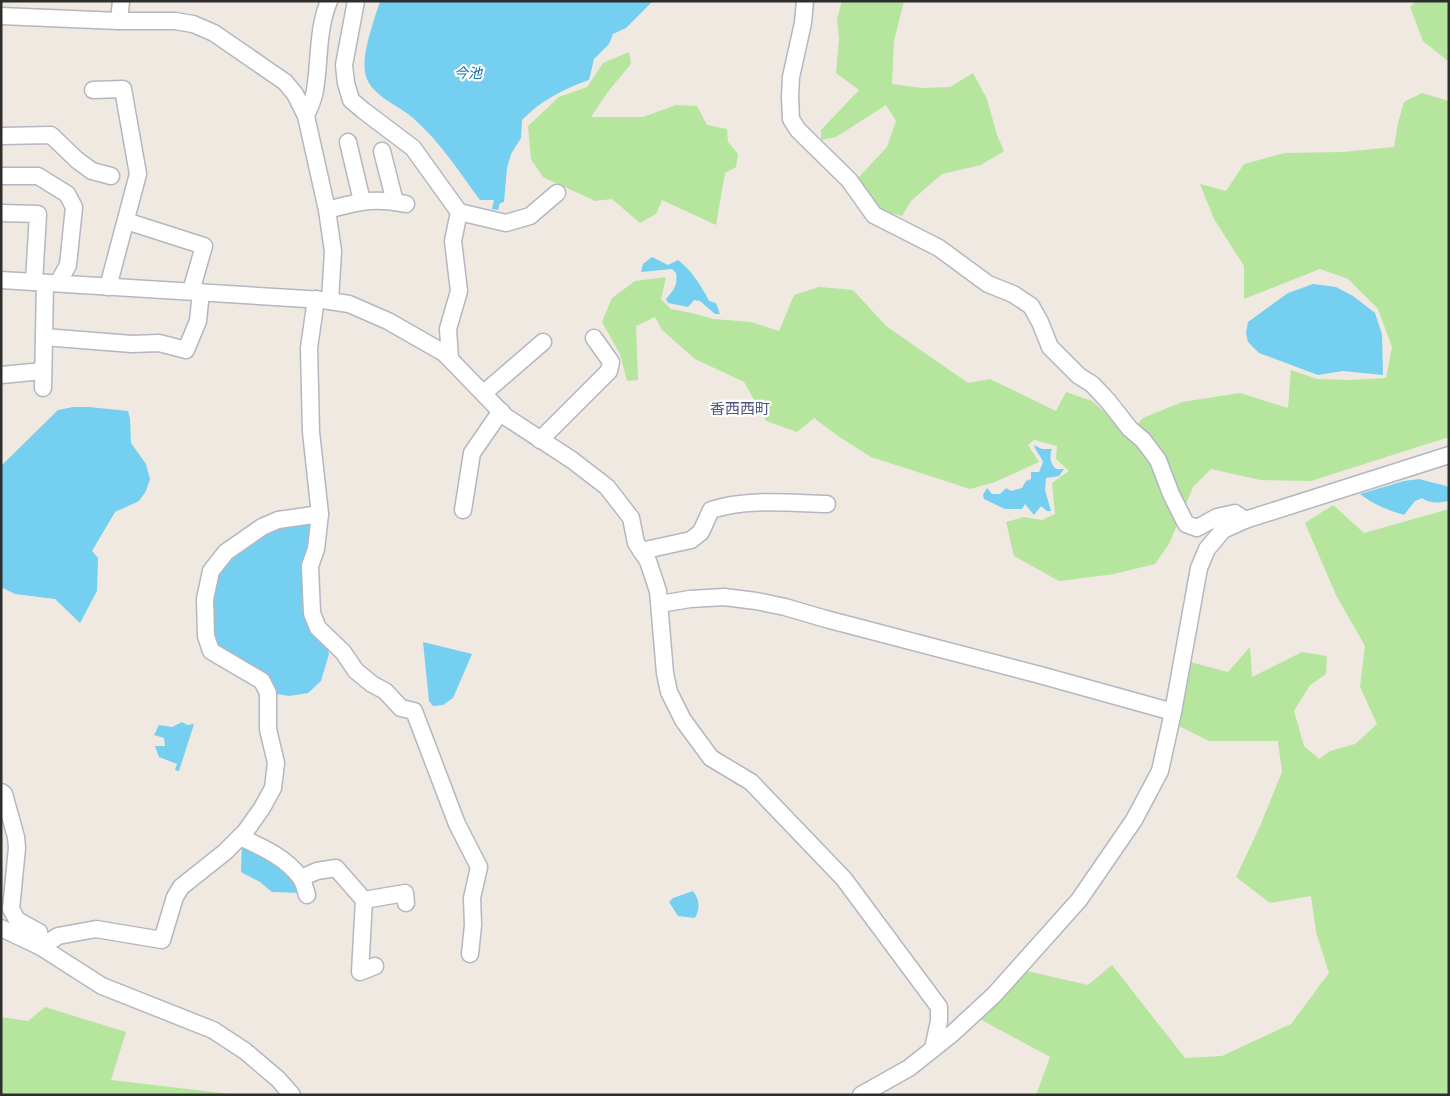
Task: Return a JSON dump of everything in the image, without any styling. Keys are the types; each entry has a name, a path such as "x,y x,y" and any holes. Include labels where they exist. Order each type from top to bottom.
{"street":[{"path":"119,21 122,1"},
{"path":"306,116 315,92 319,41 323,15 329,1"},
{"path":"356,1 344,65 346,83 351,100 413,148 459,212 506,223 530,216 556,193"},
{"path":"805,1 803,23 791,77 791,119 798,130 849,180 874,215 939,248 982,280 1013,294 1031,306 1050,347 1079,376 1097,389 1130,429 1143,440 1158,460 1171,494 1186,524 1197,528 1217,517 1235,513 1245,520"},
{"path":"1,16 119,21 175,21 193,24 214,33 285,82 295,94 306,116 327,210 333,251 323,300 309,348 311,432 320,514 316,550 310,566 312,614 318,628 343,652 356,671 372,684 385,691 401,708 414,711 456,824 479,867 472,898 473,925 470,954"},
{"path":"93,90 123,89 138,174 108,286"},
{"path":"1,136 51,135 77,160 92,171 111,176"},
{"path":"348,142 362,201"},
{"path":"327,210 362,201 386,200 400,203 382,151"},
{"path":"1,176 38,176 67,194 74,207 68,265 46,283"},
{"path":"450,359 448,329 458,291 453,241 459,212"},
{"path":"1,213 38,214 46,283 43,388"},
{"path":"44,337 132,344 159,343 186,350 198,321 196,292 204,246 126,221"},
{"path":"1,280 323,300 349,304 388,321 444,353 506,417 572,460 607,487 631,518 636,543 648,561 658,591 665,674 669,692 684,720 711,758 751,782 844,879 938,1007 938,1021 932,1049"},
{"path":"540,440 609,370 611,362 594,338"},
{"path":"484,393 543,342"},
{"path":"1,375 43,371"},
{"path":"463,510 472,453 501,411"},
{"path":"861,1095 909,1068 953,1033 994,995 1079,900 1134,820 1160,771 1173,712 1199,568 1207,549 1223,530 1245,520 1449,455"},
{"path":"641,551 691,540 701,532 710,510 726,505 747,502 826,504"},
{"path":"41,947 58,936 96,929 162,940 176,897 182,887 225,852 262,808 273,788 276,763 268,729 268,693 262,681 211,651 206,636 205,599 211,571 226,552 262,527 278,520 320,514"},
{"path":"660,604 690,599 724,597 785,607 1173,712"},
{"path":"1,792 4,794 16,836 17,848 11,909 17,920 39,932 41,947"},
{"path":"240,836 270,851 289,865 302,878 307,896"},
{"path":"302,878 317,871 336,868 355,887 364,900 360,972 374,966"},
{"path":"364,900 405,893 406,903"},
{"path":"1,928 41,947 102,986 213,1030 244,1051 278,1079 292,1095"}],"green space":[{"path":"842,1 904,1 894,41 892,84 922,88 950,87 973,73 987,99 997,135 1004,151 981,165 942,174 911,201 902,216 879,210 857,179 887,147 896,121 886,105 836,137 821,140 821,130 859,90 836,73 839,39 837,19"},
{"path":"1416,1 1449,1 1449,62 1423,41 1410,7"},
{"path":"629,52 631,64 610,89 591,117 643,117 676,105 697,106 707,125 727,129 728,142 738,154 736,167 725,173 716,225 662,200 656,214 640,223 612,199 595,201 543,177 531,159 528,126 559,97 587,87 603,63"},
{"path":"1422,93 1449,101 1449,437 1311,481 1260,480 1211,469 1193,487 1169,544 1155,564 1114,574 1059,581 1014,556 1006,522 1024,517 1042,520 1055,514 1052,483 1069,471 1056,459 1057,446 1034,440 1028,445 1039,462 995,482 970,489 871,457 814,418 797,432 766,421 744,382 695,359 662,330 655,317 636,326 638,380 627,381 620,354 602,322 612,298 635,281 666,277 661,299 671,309 713,319 751,322 779,331 794,295 819,287 853,290 886,326 968,383 990,379 1056,411 1066,392 1092,401 1129,434 1143,418 1182,402 1240,393 1288,408 1291,370 1317,379 1386,378 1392,347 1378,309 1348,279 1320,269 1244,299 1244,266 1214,219 1200,184 1226,191 1244,164 1285,153 1343,152 1394,147 1404,102"},
{"path":"1333,505 1364,533 1449,509 1449,1095 1036,1095 1050,1057 980,1019 1027,971 1088,985 1112,965 1185,1058 1222,1056 1291,1024 1329,973 1316,932 1311,896 1270,903 1236,877 1260,826 1282,772 1278,741 1209,741 1179,726 1190,662 1228,672 1250,647 1252,677 1302,652 1327,656 1326,674 1310,685 1294,711 1304,746 1319,759 1330,751 1355,744 1377,724 1360,687 1365,646 1336,595 1305,523"},
{"path":"45,1007 126,1032 111,1080 239,1095 1,1095 1,1017 28,1021"}],"water":[{"name":"今池","path":"380,1 656,1 651,3 626,28 613,34 609,44 594,59 589,80 553,96 522,120 521,138 511,154 507,168 504,202 500,203 498,210 492,209 494,200 480,200 447,154 419,123 376,92 367,79 365,55"},
{"path":"652,257 668,265 678,260 696,279 709,301 716,303 720,314 715,314 700,301 694,300 688,307 668,303 666,299 675,287 676,273 672,269 641,272 643,264"},
{"path":"1313,284 1336,287 1353,296 1375,313 1382,334 1383,375 1343,371 1318,375 1259,353 1248,342 1246,333 1248,322 1288,293"},
{"path":"73,407 128,411 131,443 146,464 150,479 146,491 139,501 115,512 92,551 98,558 97,591 80,623 55,599 15,594 1,587 1,466 58,410"},
{"path":"1034,445 1042,449 1052,449 1050,457 1052,464 1056,469 1064,469 1059,476 1046,478 1045,490 1051,511 1047,511 1041,506 1034,515 1025,504 1022,509 1005,509 984,499 983,495 987,488 992,494 1000,494 1006,488 1011,491 1022,488 1026,481 1031,479 1031,472 1039,472 1043,462"},
{"path":"1419,479 1449,488 1449,501 1435,502 1422,498 1415,501 1404,515 1381,507 1360,494 1404,481"},
{"path":"313,522 307,563 329,654 321,681 308,693 289,696 277,694 272,681 264,673 218,648 213,611 215,583 223,569 230,562 259,539 286,525"},
{"path":"423,642 472,654 453,698 443,705 433,706 429,701"},
{"path":"182,722 187,725 194,724 179,771 175,770 177,764 159,757 155,746 165,746 164,738 154,735 159,725 172,727"},
{"path":"242,840 287,866 303,893 272,892 260,882 241,872"},
{"path":"693,891 698,904 695,918 678,916 669,902 673,898"}],"district":[{"name":"香西西町","path":"740,409"}]}
